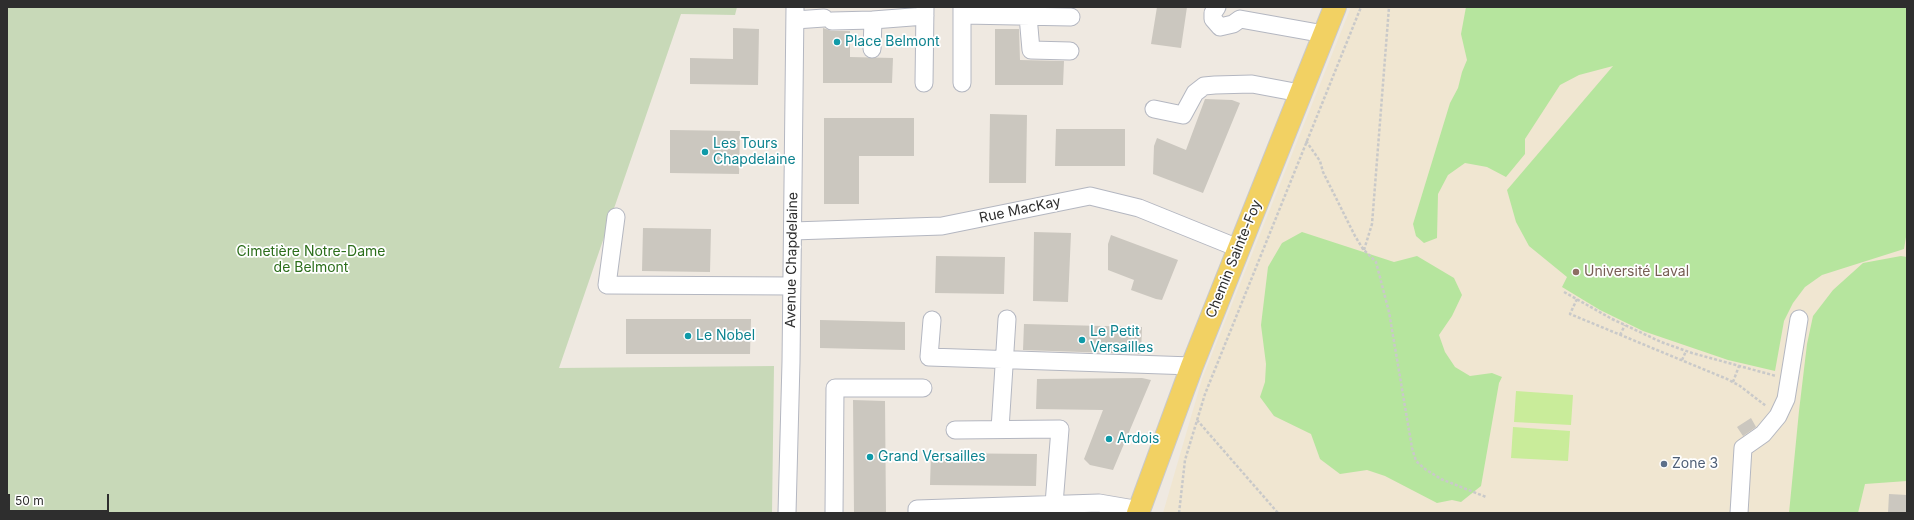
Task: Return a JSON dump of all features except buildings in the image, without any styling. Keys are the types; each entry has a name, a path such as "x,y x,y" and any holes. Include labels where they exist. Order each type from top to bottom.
{"main road":[{"name":"Chemin Sainte-Foy","path":"1139,511 1192,366 1335,7"}],"street":[{"path":"1217,7 1213,13 1213,19 1220,27 1233,24 1236,13 1324,34"},
{"path":"962,83 963,11 1028,16 1070,17"},
{"path":"795,14 828,20 873,20 925,12 924,83"},
{"name":"Avenue Chapdelaine","path":"787,513 793,231 795,14"},
{"path":"1028,16 1031,50 1070,52"},
{"path":"872,49 873,20"},
{"path":"1154,109 1183,115 1195,93 1204,86 1252,84 1300,92"},
{"name":"Rue MacKay","path":"793,231 942,226 1090,196 1139,208 1238,248"},
{"path":"616,217 607,285 792,286"},
{"path":"1739,513 1743,448 1763,434 1778,416 1786,400 1799,318"},
{"path":"1000,429 1007,319"},
{"path":"932,320 929,357 1004,361 1192,366"},
{"path":"834,513 835,388 923,388"},
{"path":"955,430 1060,429 1054,504"},
{"path":"917,513 917,508 948,510 1054,504 1076,508 1099,503 1139,511"}],"path":[{"path":"1179,513 1183,471 1196,420 1230,330 1361,7"},
{"path":"1364,250 1372,224 1389,7"},
{"path":"1306,141 1320,161 1340,207 1364,250 1376,262 1389,312 1412,448 1416,461 1425,469 1441,479 1486,497"},
{"path":"1564,292 1625,325 1686,351 1790,380"},
{"path":"1577,299 1570,314 1733,382 1778,416"},
{"path":"1620,335 1625,325"},
{"path":"1682,360 1686,351"},
{"path":"1733,382 1738,366"},
{"path":"1196,420 1278,513"}],"shaded area":[{"name":"Université Laval","path":"1351,7 1907,7 1907,513 1163,513 1202,379"}],"green space":[{"name":"Cimetière Notre-Dame de Belmont","path":"7,7 737,7 735,15 681,14 559,368 774,366 772,513 7,513"},
{"path":"1466,7 1907,7 1907,231 1904,249 1822,275 1805,287 1793,303 1784,321 1775,371 1728,360 1643,331 1600,310 1562,287 1567,277 1529,246 1516,222 1507,190 1613,66 1579,75 1560,85 1525,139 1525,154 1506,177 1487,167 1465,163 1448,175 1438,194 1437,238 1424,243 1416,236 1413,224 1450,103 1458,88 1467,60 1461,34"},
{"path":"1302,232 1394,262 1417,256 1454,278 1462,295 1452,316 1439,335 1445,352 1455,367 1470,376 1492,373 1502,377 1499,383 1481,486 1461,502 1452,500 1437,503 1385,476 1367,470 1340,474 1320,459 1311,434 1274,416 1260,397 1265,382 1266,364 1261,325 1268,267 1282,243"},
{"path":"1901,256 1907,257 1907,481 1865,484 1858,513 1789,513 1807,344 1813,316 1833,290 1863,263"},
{"path":"1516,391 1573,395 1571,425 1514,422"},
{"path":"1513,427 1570,431 1568,461 1511,458"}],"place":[{"name":"Place Belmont","path":"837,42"},
{"name":"Les Tours Chapdelaine","path":"705,152"},
{"name":"Université Laval","path":"1576,272"},
{"name":"Le Nobel","path":"688,336"},
{"name":"Le Petit Versailles","path":"1082,340"},
{"name":"Ardois","path":"1109,439"},
{"name":"Grand Versailles","path":"870,457"},
{"name":"Zone 3","path":"1664,464"}]}
